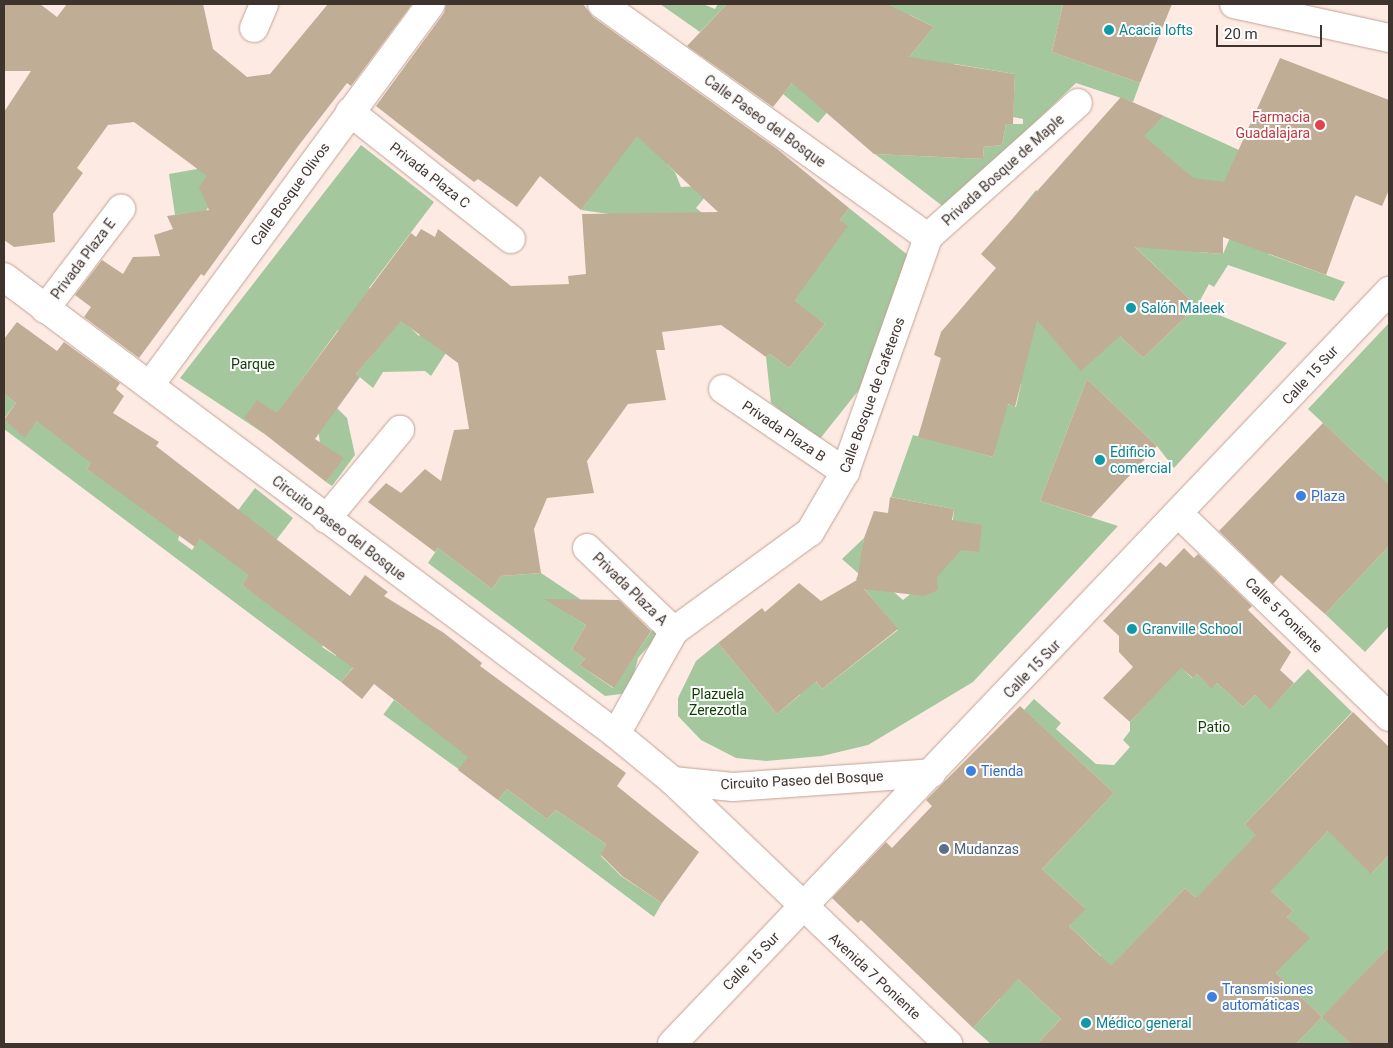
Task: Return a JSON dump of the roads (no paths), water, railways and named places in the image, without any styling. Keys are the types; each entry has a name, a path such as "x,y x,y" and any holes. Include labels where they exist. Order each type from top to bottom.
{"street":[{"name":"Calle Bosque Olivos","path":"150,386 431,4"},
{"name":"Calle Paseo del Bosque","path":"602,4 928,238"},
{"path":"1234,4 1389,38"},
{"name":"Privada Bosque de Maple","path":"928,238 1078,103"},
{"name":"Privada Plaza C","path":"350,112 510,239"},
{"name":"Privada Plaza E","path":"45,308 121,209"},
{"name":"Calle Bosque de Cafeteros","path":"616,734 674,631 810,532 845,472 928,238"},
{"name":"Circuito Paseo del Bosque","path":"4,277 616,734 673,781 802,908"},
{"name":"Calle 15 Sur","path":"672,1044 1179,514 1389,291"},
{"name":"Privada Plaza B","path":"723,389 845,472"},
{"path":"326,519 400,430"},
{"name":"Calle 5 Poniente","path":"1179,514 1389,717"},
{"name":"Privada Plaza A","path":"587,548 674,631"},
{"name":"Circuito Paseo del Bosque","path":"673,781 733,787 932,773"},
{"name":"Avenida 7 Poniente","path":"802,908 948,1044"}],"place":[{"name":"Acacia lofts","path":"1109,30"},
{"name":"Farmacia Guadalajara","path":"1320,125"},
{"name":"Salón Maleek","path":"1131,308"},
{"name":"Edificio comercial","path":"1100,460"},
{"name":"Plaza","path":"1301,496"},
{"name":"Granville School","path":"1132,629"},
{"name":"Tienda","path":"971,771"},
{"name":"Mudanzas","path":"944,849"},
{"name":"Transmisiones automáticas","path":"1212,997"},
{"name":"Médico general","path":"1086,1023"}],"park label":[{"name":"Parque","path":"253,364"},
{"name":"Plazuela Zerezotla","path":"718,702"},
{"name":"Patio","path":"1214,727"}]}
